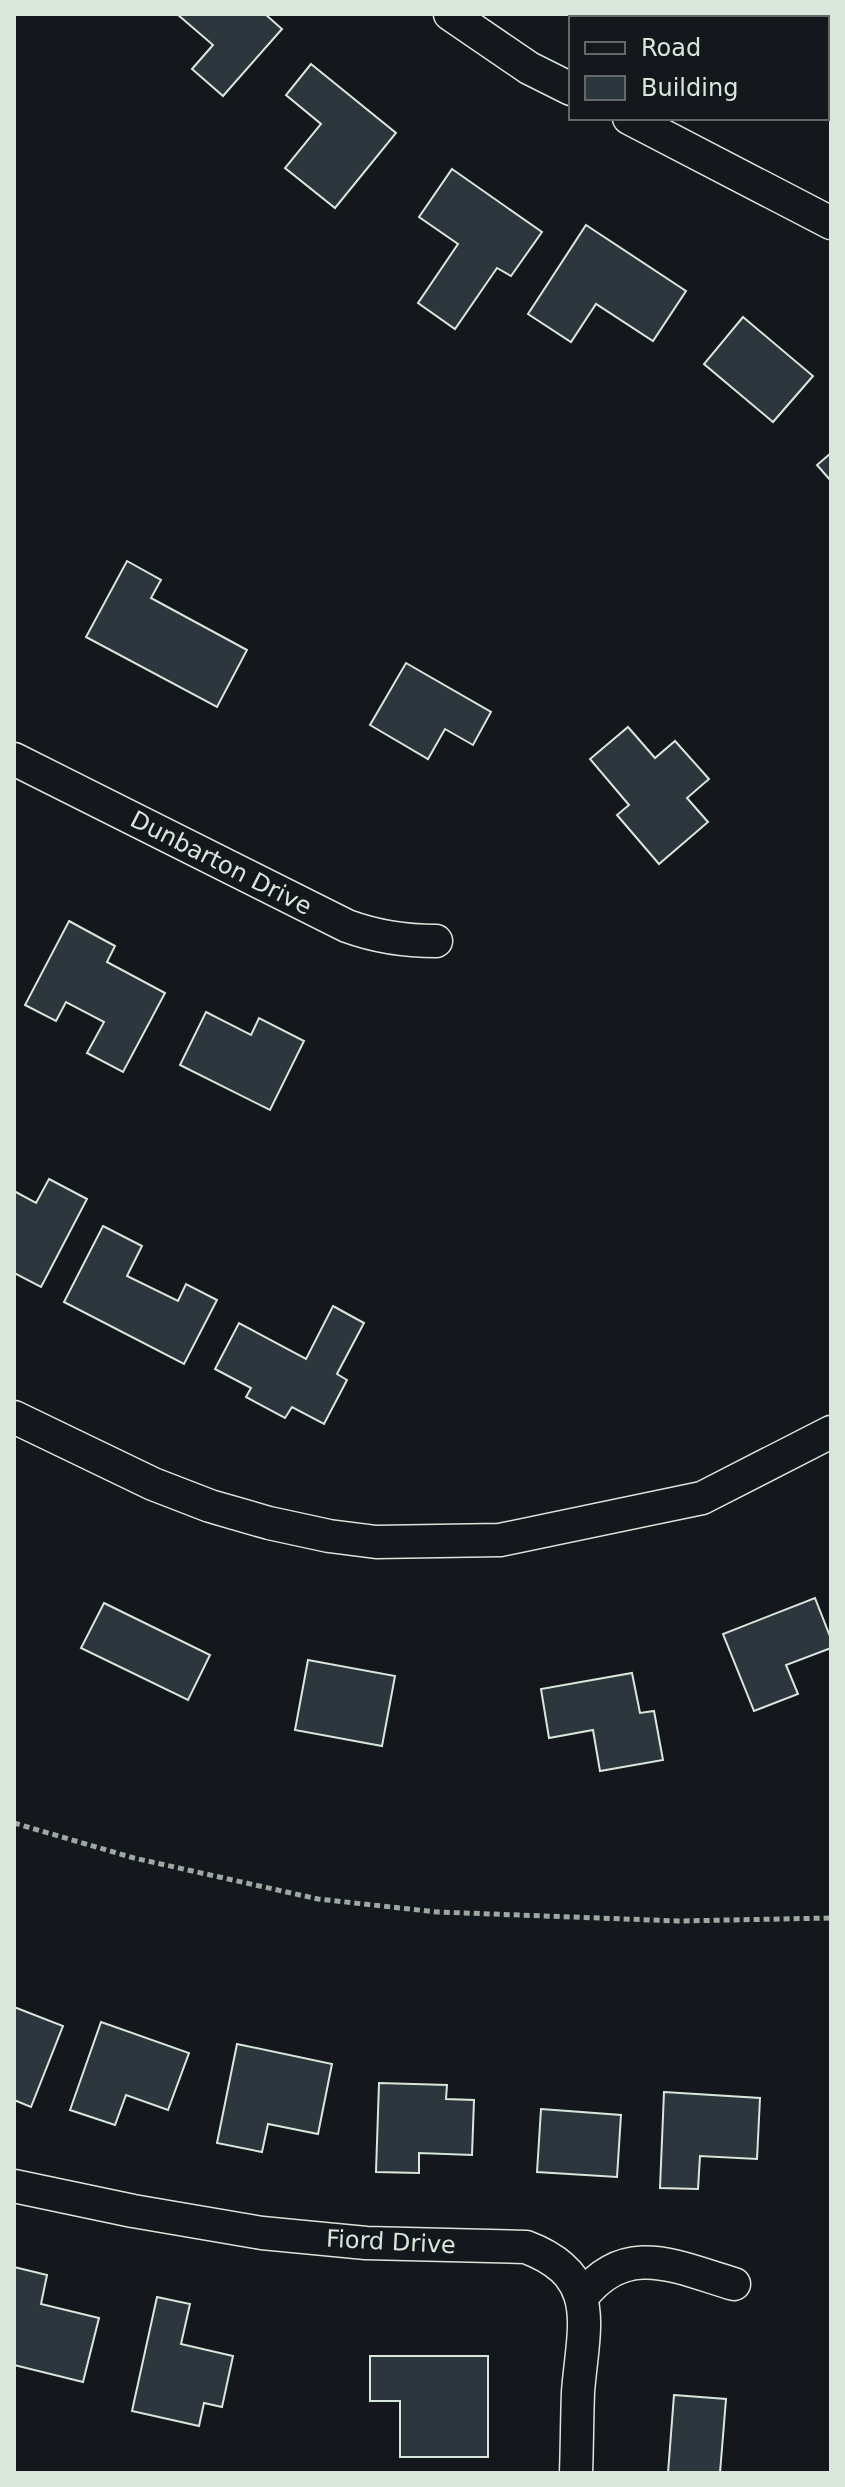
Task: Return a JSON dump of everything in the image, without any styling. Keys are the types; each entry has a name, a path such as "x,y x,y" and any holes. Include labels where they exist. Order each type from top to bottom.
{"street":[{"path":"450,14 529,68 569,88"},
{"path":"633,120 831,223"},
{"name":"Dunbarton Drive","path":"14,759 347,926 376,936 406,941 436,941"},
{"path":"14,1417 153,1484 210,1506 269,1523 376,1542 500,1540 702,1498 831,1432"},
{"name":"Fiord Drive","path":"14,2186 133,2211 262,2233 366,2243 526,2247 561,2265 582,2297"},
{"path":"576,2473 578,2393 586,2317 582,2297 593,2282 609,2270 646,2260 734,2284"}],"path":[{"path":"14,1823 134,1858 333,1901 437,1912 678,1921 831,1918"}],"building":[{"path":"177,14 265,14 282,29 223,96 192,69 213,45"},
{"path":"829,40 831,42 831,112 829,110"},
{"path":"311,64 396,133 335,208 285,168 321,124 286,95"},
{"path":"452,169 542,232 511,276 497,268 455,329 418,303 458,244 419,217"},
{"path":"586,225 686,291 653,341 596,304 571,342 528,314"},
{"path":"743,317 813,376 773,422 704,364"},
{"path":"831,453 831,481 817,465"},
{"path":"127,561 161,580 151,598 247,650 217,707 86,637"},
{"path":"406,663 491,712 473,745 445,729 428,759 370,725"},
{"path":"628,727 655,758 675,741 709,779 687,798 708,822 659,864 617,815 629,805 590,759"},
{"path":"69,921 115,946 107,962 165,993 123,1072 87,1053 104,1022 66,1002 56,1021 25,1005"},
{"path":"206,1012 251,1035 259,1018 304,1041 270,1110 180,1065"},
{"path":"49,1179 87,1199 41,1287 14,1273 14,1191 36,1203"},
{"path":"103,1226 142,1246 127,1276 178,1301 186,1284 217,1300 184,1364 64,1302"},
{"path":"333,1306 364,1323 337,1374 347,1380 324,1424 292,1407 285,1418 246,1397 251,1388 215,1369 239,1323 306,1359"},
{"path":"815,1598 831,1639 831,1648 786,1665 798,1694 754,1711 723,1634"},
{"path":"104,1603 210,1655 188,1700 81,1648"},
{"path":"308,1660 395,1676 382,1746 295,1730"},
{"path":"632,1673 640,1713 654,1711 663,1760 600,1771 593,1730 549,1738 541,1689"},
{"path":"14,2007 63,2026 31,2107 14,2100"},
{"path":"101,2022 189,2053 168,2110 126,2095 115,2125 70,2110"},
{"path":"237,2044 332,2064 318,2134 268,2124 262,2152 217,2143"},
{"path":"379,2083 447,2085 446,2099 474,2100 472,2155 419,2153 419,2173 376,2172"},
{"path":"664,2092 760,2098 757,2159 700,2156 698,2189 660,2188"},
{"path":"541,2109 621,2115 617,2177 537,2172"},
{"path":"14,2267 47,2275 41,2304 99,2318 83,2382 14,2365"},
{"path":"157,2297 190,2304 181,2344 233,2356 222,2407 204,2403 199,2426 132,2411"},
{"path":"370,2356 488,2356 488,2457 400,2457 400,2401 370,2401"},
{"path":"674,2395 726,2399 720,2473 668,2473"}]}
